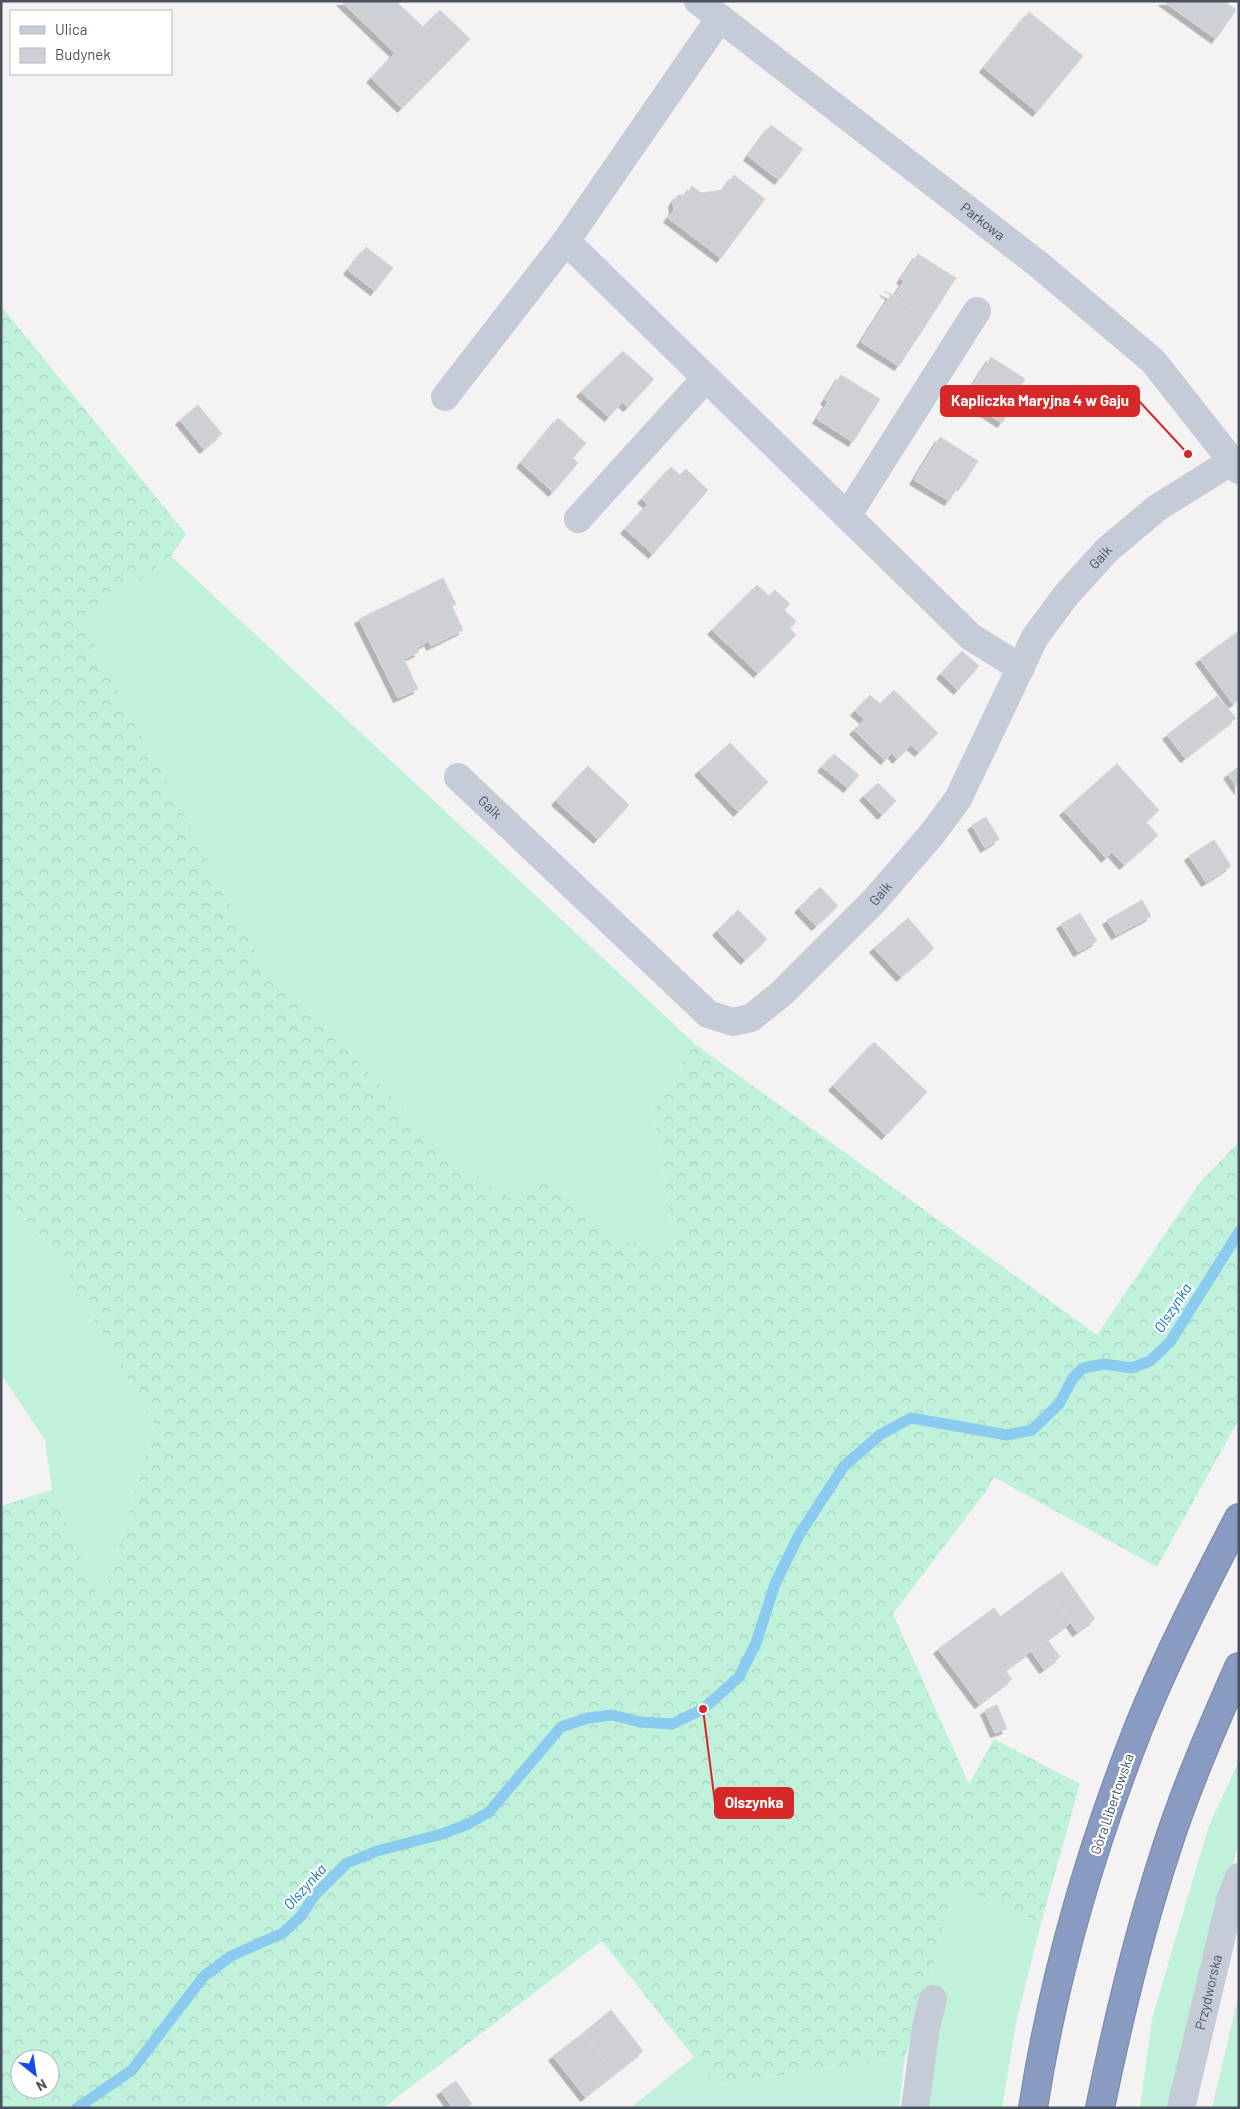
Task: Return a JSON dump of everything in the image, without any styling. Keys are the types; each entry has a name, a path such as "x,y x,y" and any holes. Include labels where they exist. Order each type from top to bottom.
{"highway":[{"name":"Góra Libertowska","path":"1033,2108 1039,2070 1064,1962 1100,1836 1138,1730 1155,1689 1201,1590 1239,1518"},
{"path":"1100,2108 1112,2048 1146,1914 1167,1846 1190,1782 1239,1667"}],"street":[{"name":"Parkowa","path":"698,1 1038,264 1153,361 1235,465"},
{"path":"444,397 566,241 720,18"},
{"path":"566,241 970,637 1021,668"},
{"path":"847,516 977,311"},
{"path":"578,519 706,378"},
{"name":"Gaik","path":"458,776 708,1014 732,1022 751,1018 782,992 874,901 932,834 958,799 1035,637 1067,594 1107,550 1157,508 1235,465"},
{"name":"Przydworska","path":"1181,2108 1230,1901 1239,1877"},
{"path":"915,2108 926,2027 933,1999"}],"green space":[{"path":"1,306 186,534 171,556 83,624 260,959 447,1155 517,1203 543,1169 619,1240 676,1252 653,1110 695,1044 1097,1335 1201,1181 1239,1142 1239,1419 1157,1567 994,1477 986,1491 893,1614 969,1784 994,1739 1080,1784 1041,1923 955,1885 927,1989 905,2057 716,2085 602,1941 383,2108 1,2108 1,1506 52,1490 102,1605 154,1424 59,1258 1,1191"},
{"path":"171,556 695,1044 653,1110 676,1252 619,1240 543,1169 517,1204 447,1155 260,959 82,624"},
{"path":"1,1191 59,1258 154,1424 102,1606 52,1490 45,1440 1,1374"},
{"path":"1239,1761 1239,1842 1187,2029 1173,2108 1140,2108 1152,2019 1208,1828"},
{"path":"955,1885 1041,1923 1016,2023 1002,2108 924,2108 927,1989"},
{"path":"1239,1994 1239,2108 1212,2108 1213,2103"},
{"path":"694,2057 716,2085 905,2057 899,2108 630,2108"}],"building":[{"path":"341,1 396,1 423,27 440,10 470,39 402,108 371,78 395,53"},
{"path":"1163,1 1224,1 1236,10 1216,39"},
{"path":"1029,12 1083,56 1037,112 984,68"},
{"path":"771,125 803,149 779,180 748,156"},
{"path":"734,175 765,199 721,258 668,218 674,210 673,202 678,195 686,195 692,186 701,193 723,190"},
{"path":"366,247 393,268 375,291 348,270"},
{"path":"918,254 956,278 929,320 884,291 895,296 904,281 901,279"},
{"path":"891,295 929,320 899,366 861,342"},
{"path":"623,351 654,379 628,407 622,402 609,417 581,392"},
{"path":"991,357 1025,379 1015,397 1017,398 1002,423 964,399"},
{"path":"841,375 880,399 853,442 817,419 828,402 825,400"},
{"path":"198,405 222,434 204,449 180,420"},
{"path":"558,418 586,443 573,458 578,463 553,492 521,463"},
{"path":"940,437 978,461 962,486 960,484 949,501 914,480"},
{"path":"671,467 680,475 686,469 708,490 653,554 625,529 648,504 642,499"},
{"path":"443,578 456,604 452,606 463,630 431,646 429,641 416,648 419,652 404,659 418,689 398,698 359,619"},
{"path":"757,585 769,596 775,590 790,604 784,610 796,621 790,629 796,635 758,673 712,630"},
{"path":"1239,631 1239,699 1233,704 1200,659"},
{"path":"962,651 979,666 958,690 941,674"},
{"path":"894,690 938,733 919,752 911,745 897,759 892,753 885,760 854,730 865,720 855,711 870,695 880,704"},
{"path":"1217,696 1236,718 1185,758 1167,735"},
{"path":"730,743 768,782 738,812 699,771"},
{"path":"834,754 859,775 848,788 822,767"},
{"path":"1117,764 1159,810 1146,822 1158,835 1124,865 1112,852 1106,858 1064,811"},
{"path":"588,766 629,805 598,839 556,801"},
{"path":"1239,767 1239,790 1228,774"},
{"path":"878,783 896,801 882,815 864,796"},
{"path":"986,817 999,839 985,848 972,825"},
{"path":"1214,840 1231,866 1206,882 1189,856"},
{"path":"820,887 838,906 816,926 799,908"},
{"path":"1142,900 1151,916 1116,935 1107,920"},
{"path":"738,910 767,939 745,960 717,931"},
{"path":"1080,913 1097,941 1078,952 1061,924"},
{"path":"908,918 934,948 901,977 874,948"},
{"path":"874,1042 927,1092 886,1135 833,1086"},
{"path":"1062,1572 1095,1619 1077,1632 1044,1584"},
{"path":"1044,1584 1071,1622 1028,1653 1000,1617"},
{"path":"994,1608 1028,1653 1005,1670 1012,1679 979,1704 938,1649"},
{"path":"1047,1639 1060,1657 1044,1669 1031,1651"},
{"path":"997,1705 1007,1729 995,1733 985,1710"},
{"path":"611,2010 643,2051 615,2073 583,2033"},
{"path":"583,2033 615,2073 585,2097 553,2056"},
{"path":"456,2081 472,2104 465,2108 453,2108 441,2091"}],"waterway":[{"name":"Olszynka","path":"77,2108 132,2070 204,1976 231,1956 283,1933 301,1916 314,1896 347,1863 377,1851 442,1834 468,1824 489,1812 561,1727 588,1718 612,1715 640,1722 672,1724 703,1709 739,1677 756,1643 775,1584 799,1535 844,1466 881,1434 911,1418 1007,1435 1032,1430 1059,1404 1073,1378 1083,1368 1104,1364 1132,1368 1150,1361 1170,1342 1239,1232"}],"place":[{"name":"Kapliczka Maryjna 4 w Gaju","path":"1188,454"},
{"name":"Olszynka","path":"703,1709"}]}
